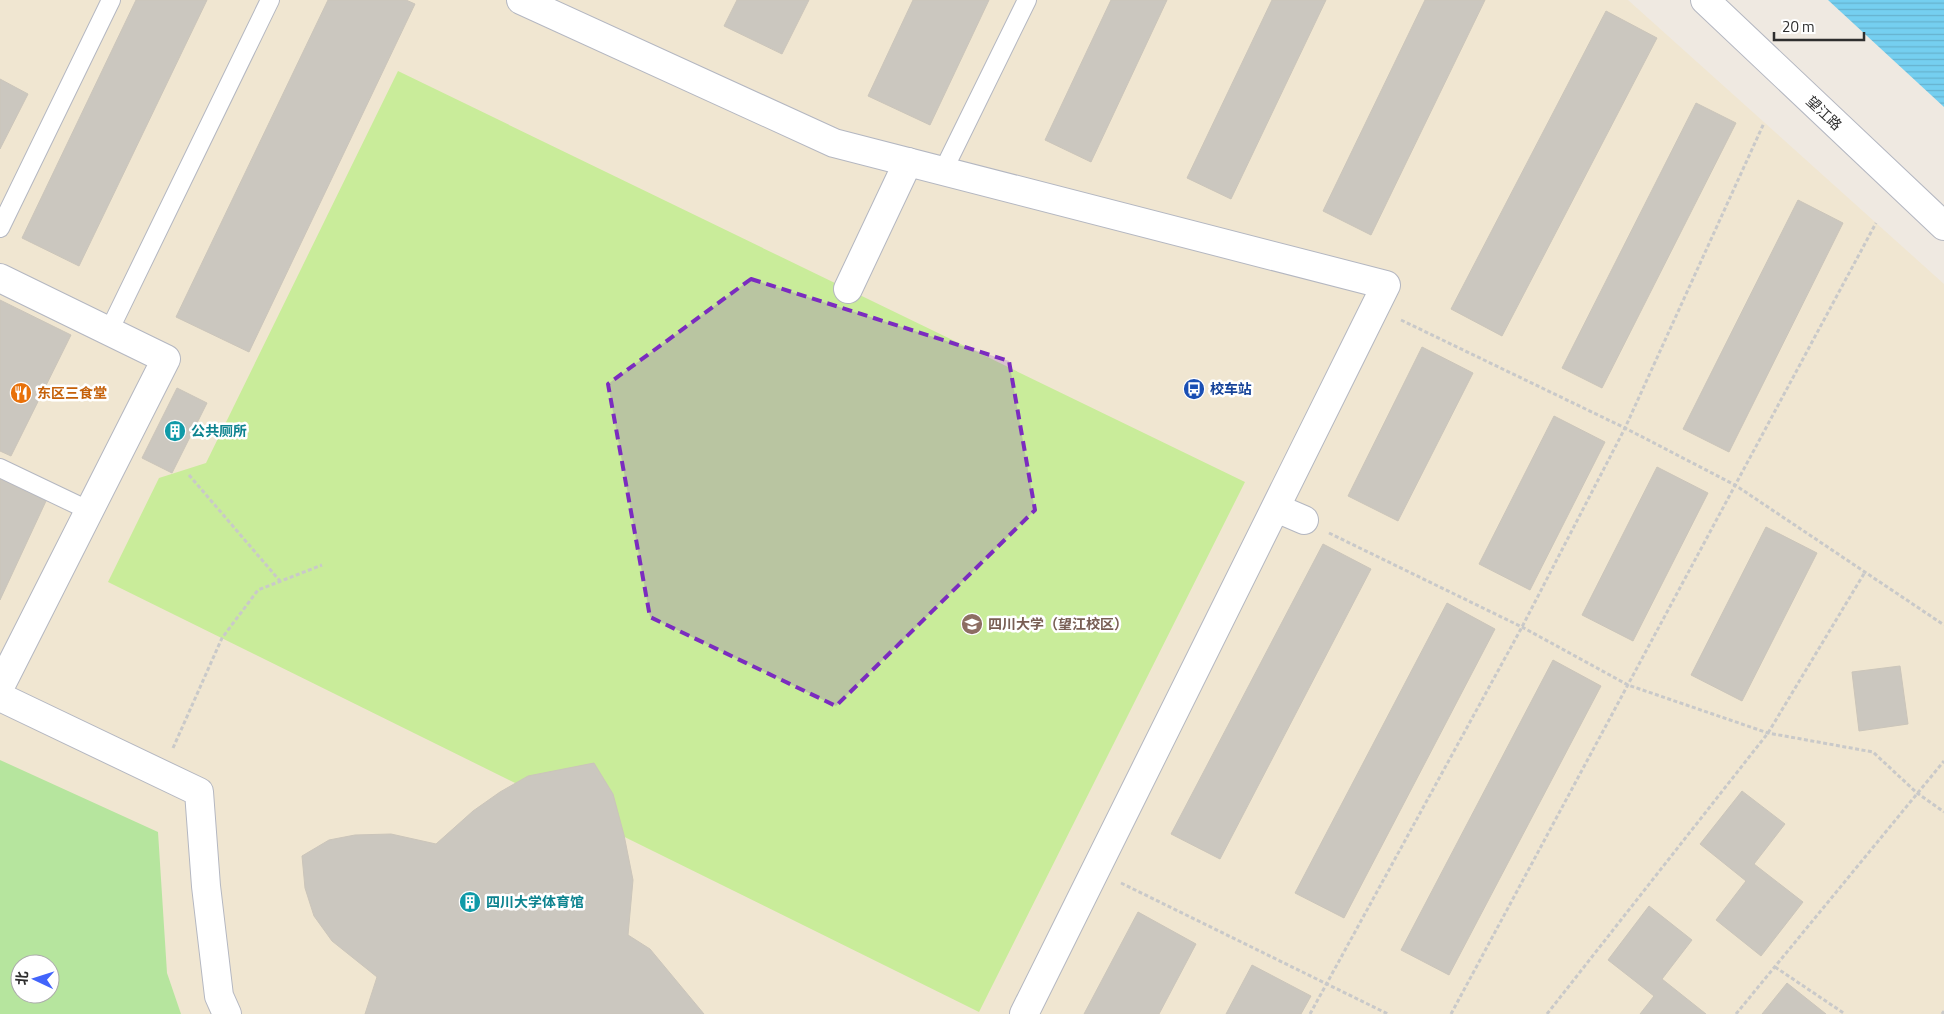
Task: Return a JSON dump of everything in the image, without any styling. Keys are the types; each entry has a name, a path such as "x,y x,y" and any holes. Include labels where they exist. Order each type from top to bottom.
{"street":[{"path":"521,0 834,143 1386,285 1024,1014"},
{"name":"望江路","path":"1705,0 1944,226"},
{"path":"848,289 908,162"},
{"path":"0,278 166,359 88,510 0,688"},
{"path":"1276,508 1304,520"},
{"path":"0,697 199,792 206,886 219,996 226,1014"}],"lane":[{"path":"0,228 111,0"},
{"path":"109,331 270,0"},
{"path":"943,171 1027,0"},
{"path":"0,468 88,510"}],"path":[{"path":"1310,1014 1522,627 1625,428 1764,122"},
{"path":"1451,1014 1876,224"},
{"path":"1397,318 1625,428 1735,485 1944,625"},
{"path":"189,476 280,581"},
{"path":"1304,520 1522,627 1628,685 1768,733 1873,752 1916,793 1944,812"},
{"path":"162,774 222,638 258,590 322,565"},
{"path":"1547,1014 1768,733 1865,572"},
{"path":"1736,1014 1944,761"},
{"path":"1120,883 1388,1014"},
{"path":"1775,967 1845,1014"}],"highlighted area":[{"path":"751,279 1009,361 1035,510 836,706 650,617 608,384"}],"shaded area":[{"name":"四川大学（望江校区）","path":"0,0 1628,0 1944,284 1944,1014 0,1014"}],"green space":[{"path":"398,71 1245,482 979,1012 108,582 159,478 206,463"},
{"path":"0,760 158,832 167,973 181,1014 0,1014"}],"water":[{"path":"1828,0 1944,0 1944,107"}],"building":[{"path":"136,0 207,0 79,266 22,238"},
{"path":"328,0 406,0 415,4 249,352 176,317"},
{"path":"737,0 809,0 782,54 724,26"},
{"path":"913,0 989,0 930,125 868,96"},
{"path":"1111,0 1167,0 1091,162 1045,140"},
{"path":"1272,0 1326,0 1231,199 1187,178"},
{"path":"1425,0 1485,0 1371,235 1323,211"},
{"path":"1606,11 1657,38 1502,336 1451,309"},
{"path":"0,79 28,94 0,149"},
{"path":"1696,103 1736,123 1602,388 1562,368"},
{"path":"1798,200 1843,223 1729,452 1683,429"},
{"name":"东区三食堂","path":"0,300 71,335 11,456 0,451"},
{"path":"1422,347 1473,373 1398,521 1348,496"},
{"name":"公共厕所","path":"177,388 207,403 172,473 142,458"},
{"path":"1554,416 1605,442 1530,590 1479,564"},
{"path":"1657,467 1708,493 1633,641 1582,615"},
{"path":"0,479 46,501 0,600"},
{"path":"1766,527 1817,553 1742,701 1691,675"},
{"path":"1323,544 1371,569 1220,859 1171,834"},
{"path":"1447,603 1495,629 1344,918 1295,893"},
{"path":"1553,660 1601,686 1449,975 1401,950"},
{"path":"1900,666 1908,724 1859,731 1852,672"},
{"name":"四川大学体育馆","path":"594,763 613,794 633,880 628,935 650,949 704,1014 365,1014 377,977 332,941 314,916 305,888 302,856 329,840 355,835 391,834 436,844 473,811 500,792 528,776"},
{"path":"1742,791 1785,824 1754,864 1803,902 1761,956 1716,920 1746,881 1700,844"},
{"path":"1649,906 1692,940 1662,979 1706,1014 1640,1014 1654,996 1608,960"},
{"path":"1138,912 1196,944 1159,1014 1084,1014"},
{"path":"1252,965 1311,996 1301,1014 1226,1014"},
{"path":"1787,983 1826,1014 1762,1014"}],"place":[{"name":"校车站","path":"1194,389"},
{"name":"东区三食堂","path":"21,393"},
{"name":"公共厕所","path":"175,431"},
{"name":"四川大学（望江校区）","path":"972,624"},
{"name":"四川大学体育馆","path":"470,902"}]}
